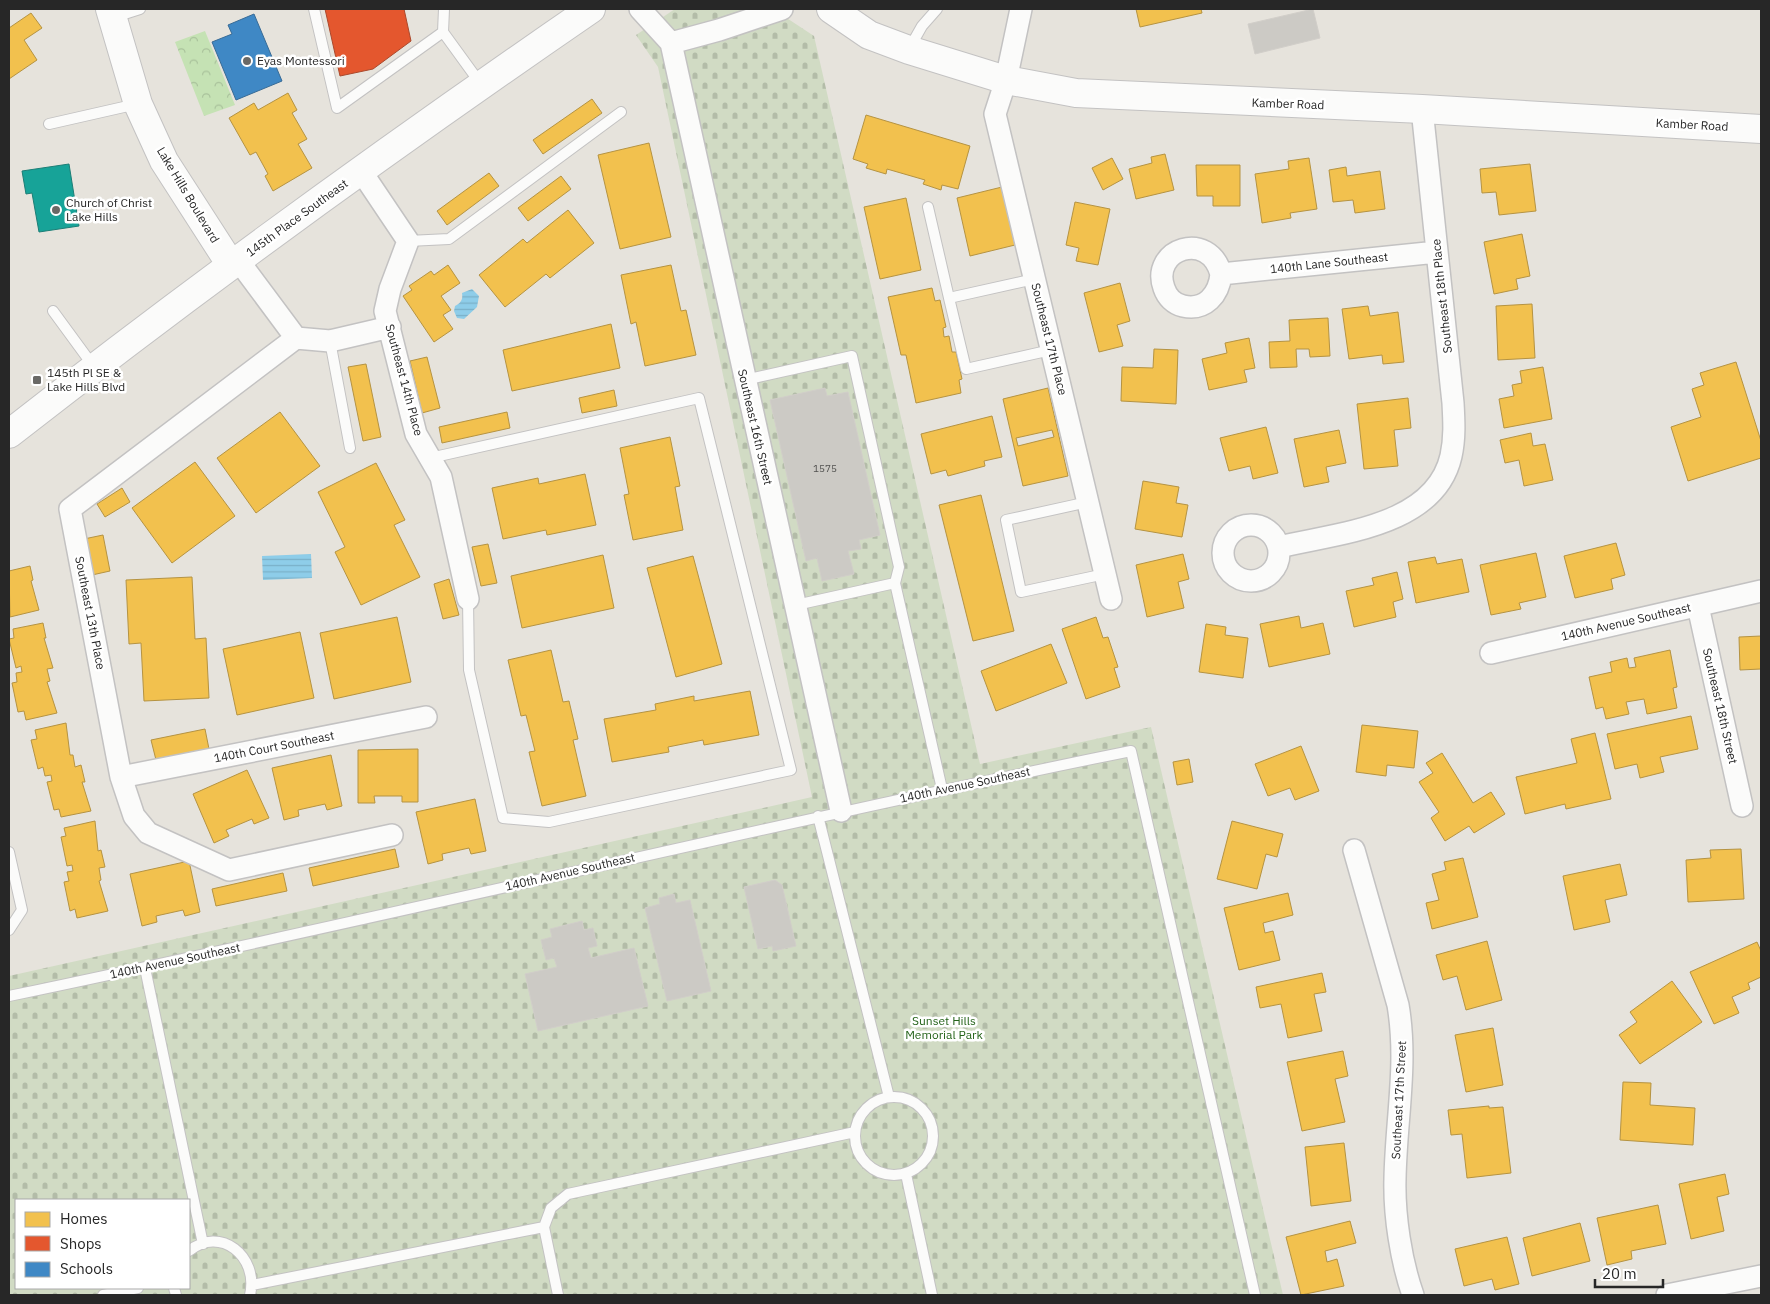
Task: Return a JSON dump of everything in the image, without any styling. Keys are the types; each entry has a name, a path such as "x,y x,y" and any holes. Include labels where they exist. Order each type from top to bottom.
{"street":[{"name":"145th Place Southeast","path":"9,434 95,367 235,263 481,84 591,9"},
{"path":"640,9 671,43 719,30 782,9"},
{"name":"Kamber Road","path":"831,9 869,35 909,50 1006,80 1076,93 1422,109 1761,129"},
{"name":"Southeast 17th Place","path":"1021,9 1006,80 995,114 1111,599"},
{"name":"Lake Hills Boulevard","path":"111,14 138,104 164,161 235,263"},
{"name":"Southeast 16th Street","path":"671,43 842,811"},
{"name":"Southeast 18th Place","path":"1278,546 1381,523 1405,514 1422,502 1440,481 1450,458 1454,430 1422,109"},
{"path":"361,171 408,241"},
{"name":"Southeast 14th Place","path":"408,241 390,289 385,310 416,434 441,477 468,599"},
{"name":"140th Lane Southeast","path":"1221,274 1437,252"},
{"path":"235,263 296,338 330,341 390,327"},
{"name":"Southeast 13th Place","path":"296,338 70,509 121,777 134,816 148,833 229,870 392,835"},
{"name":"140th Avenue Southeast","path":"1491,653 1761,591"},
{"name":"Southeast 18th Street","path":"1698,606 1742,806"},
{"name":"140th Court Southeast","path":"121,777 426,717"},
{"name":"Southeast 17th Street","path":"1354,850 1398,1005 1403,1030 1404,1058 1394,1178 1395,1208 1413,1295"},
{"path":"1667,1295 1761,1276"}],"lane":[{"path":"111,14 140,9"},
{"path":"314,9 337,108 443,32"},
{"path":"909,50 922,26 937,9"},
{"path":"446,10 443,32 481,84"},
{"path":"49,124 138,104"},
{"path":"408,241 449,239 621,112"},
{"path":"928,207 966,369 1051,350"},
{"path":"949,298 1034,279"},
{"path":"53,311 95,367"},
{"path":"330,341 350,448"},
{"path":"745,380 852,356 899,567 895,583 942,789"},
{"path":"430,458 700,398 790,770 550,822 503,818 469,670 468,599"},
{"path":"1088,502 1006,520 1021,592 1105,574"},
{"path":"796,605 895,583"},
{"name":"140th Avenue Southeast","path":"9,996 145,968 818,816 1131,751 1255,1295"},
{"path":"818,816 889,1096"},
{"path":"9,852 22,910 9,930"},
{"path":"145,968 203,1244"},
{"path":"889,1096 902,1097 915,1102 925,1111 932,1122 934,1135 932,1148 926,1159 917,1168 906,1174 887,1174 869,1166 861,1157 856,1145 855,1132 858,1119 866,1108 876,1100 889,1096"},
{"path":"558,1295 544,1227 551,1208 568,1194 855,1132"},
{"path":"906,1174 932,1295"},
{"path":"190,1250 203,1244 216,1242 228,1245 238,1252 252,1272 251,1290 544,1227"},
{"path":"103,1295 133,1289"}],"green space":[{"name":"Sunset Hills Memorial Park","path":"675,9 773,9 814,36 980,764 1151,727 1283,1295 9,1295 9,976 812,797 658,67 636,35"},
{"path":"205,31 235,105 204,116 175,42"}],"water":[{"path":"472,289 479,296 477,307 464,319 457,318 454,311 455,306 461,301 462,293"},
{"path":"311,554 312,578 263,580 262,556"}],"building: Homes":[{"path":"1136,9 1201,9 1202,13 1140,27"},
{"path":"31,13 42,28 24,40 37,60 9,79 9,28"},
{"path":"288,93 297,110 292,113 307,139 298,144 312,168 273,191 265,176 268,174 256,152 250,155 229,118 254,103 258,110"},
{"path":"592,99 602,113 543,154 533,140"},
{"path":"866,115 970,146 958,189 942,185 941,190 923,184 925,180 887,169 886,174 866,168 868,164 853,159"},
{"path":"649,143 671,237 620,249 598,155"},
{"path":"1165,154 1174,190 1136,199 1129,169 1152,163 1151,157"},
{"path":"1112,158 1123,179 1103,190 1092,168"},
{"path":"1309,158 1317,209 1290,213 1291,218 1262,223 1255,174 1289,169 1288,161"},
{"path":"1530,164 1536,211 1499,215 1496,192 1482,193 1480,169"},
{"path":"1196,165 1240,165 1240,206 1213,206 1213,196 1197,196"},
{"path":"1346,167 1347,176 1380,171 1385,209 1355,213 1353,200 1333,202 1329,170"},
{"path":"489,173 499,186 447,225 437,211"},
{"path":"561,176 571,189 528,221 518,208"},
{"path":"1002,187 1015,245 970,256 957,198"},
{"path":"906,198 921,270 880,279 864,207"},
{"path":"1075,202 1110,209 1098,265 1076,261 1079,248 1066,245"},
{"path":"568,210 594,243 550,278 546,274 505,307 479,275 523,239 527,243"},
{"path":"1522,234 1530,276 1516,279 1518,289 1494,294 1484,242"},
{"path":"448,265 460,283 441,296 451,310 443,315 453,329 434,342 403,296 412,290 409,286 431,271 434,275"},
{"path":"671,265 681,311 686,310 696,355 645,366 636,322 631,324 621,275"},
{"path":"1120,283 1130,321 1117,325 1123,346 1099,352 1084,293"},
{"path":"932,288 935,301 940,300 946,327 943,328 944,337 949,336 952,352 956,352 962,379 959,380 961,393 916,403 906,355 901,355 888,297"},
{"path":"1532,304 1535,358 1498,360 1496,306"},
{"path":"1368,306 1370,316 1398,312 1404,362 1383,364 1382,355 1349,359 1342,309"},
{"path":"1328,318 1330,356 1310,357 1309,349 1296,349 1297,367 1270,368 1269,342 1290,341 1289,320"},
{"path":"611,324 620,368 512,391 503,350"},
{"path":"1249,338 1255,368 1244,370 1247,382 1209,390 1202,359 1227,353 1225,343"},
{"path":"1154,349 1178,350 1176,404 1121,401 1122,367 1153,368"},
{"path":"427,357 440,408 422,413 410,361"},
{"path":"1736,362 1761,441 1761,458 1688,481 1671,427 1701,417 1692,389 1704,385 1700,373"},
{"path":"366,364 381,437 363,441 348,367"},
{"path":"1543,367 1552,419 1504,428 1499,399 1514,396 1512,385 1522,383 1520,371"},
{"path":"1048,388 1068,476 1023,486 1003,399","holes":["1052,430 1054,437 1018,446 1016,438"]},
{"path":"614,390 617,406 582,413 579,398"},
{"path":"1408,398 1411,428 1394,430 1398,466 1364,469 1357,404"},
{"path":"280,412 320,466 256,513 217,458"},
{"path":"507,412 510,428 442,443 439,427"},
{"path":"992,416 1002,457 984,461 985,466 948,476 946,470 931,474 921,434"},
{"path":"1266,427 1278,473 1253,479 1250,466 1229,471 1220,438"},
{"path":"1339,430 1346,463 1326,467 1329,482 1304,487 1294,439"},
{"path":"1531,433 1533,446 1545,444 1553,480 1524,486 1519,460 1505,463 1500,440"},
{"path":"670,437 680,486 675,487 683,530 633,540 624,495 629,494 620,448"},
{"path":"195,462 235,516 172,563 132,508"},
{"path":"376,463 405,520 394,525 420,577 361,605 335,552 345,547 318,492"},
{"path":"585,474 596,525 547,535 546,530 503,539 492,488 538,478 539,484"},
{"path":"1143,481 1179,487 1176,503 1188,505 1182,537 1135,529"},
{"path":"122,488 130,502 105,517 97,504"},
{"path":"981,495 1014,631 973,641 939,505"},
{"path":"103,535 110,571 92,575 84,539"},
{"path":"1616,543 1625,575 1611,579 1613,589 1575,598 1564,556"},
{"path":"488,544 497,583 481,586 472,547"},
{"path":"1536,553 1546,597 1519,603 1521,609 1491,615 1480,565"},
{"path":"1183,554 1189,579 1178,582 1184,608 1147,617 1136,565"},
{"path":"603,555 614,608 522,628 511,576"},
{"path":"693,556 722,664 676,677 647,568"},
{"path":"1435,557 1437,564 1462,559 1469,592 1416,603 1408,562"},
{"path":"30,566 33,580 31,581 39,610 10,617 9,571"},
{"path":"1397,572 1403,599 1393,602 1396,617 1354,627 1346,591 1374,585 1372,578"},
{"path":"192,577 195,639 206,638 209,698 144,701 141,643 129,644 126,580"},
{"path":"449,579 459,615 443,619 434,584"},
{"path":"1299,616 1301,628 1323,623 1330,654 1269,667 1260,624"},
{"path":"397,617 411,682 334,699 320,633"},
{"path":"1096,617 1103,638 1108,637 1118,667 1114,668 1120,687 1086,699 1062,629"},
{"path":"43,623 46,638 44,638 53,668 47,669 50,681 47,682 57,713 26,720 24,711 18,712 12,683 17,682 16,673 22,672 21,666 16,668 9,639 14,638 13,629"},
{"path":"1206,624 1226,627 1225,635 1248,638 1243,678 1199,672"},
{"path":"300,632 314,698 237,715 223,649"},
{"path":"1761,636 1761,669 1740,670 1739,637"},
{"path":"1051,644 1067,683 996,711 981,671"},
{"path":"551,650 563,702 569,701 578,739 573,740 586,796 542,806 529,752 535,751 526,715 521,716 508,660"},
{"path":"1670,650 1677,687 1673,688 1677,708 1647,714 1644,699 1626,702 1629,714 1606,719 1603,707 1596,709 1589,677 1612,672 1610,662 1627,658 1629,668 1636,667 1634,658"},
{"path":"750,691 759,735 704,745 703,740 668,747 669,752 612,762 604,719 656,710 655,704 694,696 694,701"},
{"path":"1691,716 1698,749 1660,757 1664,772 1640,778 1637,764 1615,769 1607,734"},
{"path":"66,723 70,755 73,755 75,767 81,765 85,782 82,782 91,811 61,817 59,809 54,810 47,782 52,781 51,775 45,776 43,767 38,769 31,740 37,739 35,730"},
{"path":"1362,725 1418,731 1414,768 1387,765 1386,776 1356,772"},
{"path":"205,729 209,749 156,760 151,740"},
{"path":"1595,733 1611,799 1566,809 1565,804 1525,814 1516,777 1577,763 1571,739"},
{"path":"1301,746 1319,791 1295,800 1290,788 1268,796 1255,764"},
{"path":"418,749 418,802 402,802 402,796 374,796 375,803 358,803 358,750"},
{"path":"1442,753 1473,803 1491,792 1505,814 1474,833 1469,826 1445,841 1431,818 1439,812 1419,782 1433,773 1426,763"},
{"path":"331,755 342,806 327,810 325,804 298,810 299,816 284,820 272,768"},
{"path":"1189,759 1193,782 1177,785 1173,762"},
{"path":"247,770 269,818 254,824 252,819 226,830 229,836 214,843 193,794"},
{"path":"475,799 486,851 471,854 469,848 442,854 443,860 428,864 416,812"},
{"path":"95,821 98,851 101,850 105,867 99,868 101,880 99,881 108,911 77,918 75,909 70,911 64,882 69,881 67,872 73,871 72,865 67,866 61,837 66,836 64,828"},
{"path":"1232,821 1283,834 1277,857 1266,854 1257,889 1217,879"},
{"path":"395,849 399,867 313,886 309,868"},
{"path":"1741,849 1744,899 1688,902 1686,860 1711,858 1710,850"},
{"path":"1463,858 1478,917 1432,929 1426,903 1439,900 1432,874 1446,870 1444,862"},
{"path":"189,861 200,912 185,916 183,910 156,916 157,922 142,926 130,874"},
{"path":"1620,864 1627,895 1605,900 1610,922 1574,930 1563,876"},
{"path":"283,873 287,891 216,906 212,889"},
{"path":"1288,893 1293,915 1263,923 1265,933 1273,931 1280,960 1239,970 1224,908"},
{"path":"1487,941 1502,1000 1466,1010 1457,976 1443,980 1436,955"},
{"path":"1757,942 1761,951 1761,977 1748,983 1750,989 1732,997 1739,1013 1714,1024 1690,972"},
{"path":"1322,973 1326,992 1314,994 1322,1031 1288,1038 1281,1004 1260,1008 1256,987"},
{"path":"1672,981 1702,1022 1640,1064 1619,1035 1637,1022 1630,1012"},
{"path":"1493,1028 1503,1085 1466,1092 1455,1035"},
{"path":"1343,1051 1348,1076 1335,1079 1345,1122 1302,1131 1287,1062"},
{"path":"1623,1082 1651,1083 1650,1105 1695,1108 1693,1145 1620,1140"},
{"path":"1489,1106 1489,1108 1503,1107 1511,1173 1467,1178 1462,1134 1451,1135 1448,1110"},
{"path":"1344,1143 1351,1201 1311,1206 1305,1147"},
{"path":"1725,1174 1729,1194 1717,1197 1724,1231 1691,1239 1679,1184"},
{"path":"1658,1205 1666,1244 1631,1251 1632,1259 1607,1265 1597,1218"},
{"path":"1350,1221 1356,1243 1325,1251 1327,1262 1337,1259 1344,1286 1301,1295 1286,1237"},
{"path":"1580,1223 1590,1261 1532,1276 1523,1238"},
{"path":"1507,1237 1519,1284 1495,1290 1492,1279 1464,1286 1455,1249"}],"building: Shops":[{"path":"325,9 404,9 411,41 373,69 340,76"}],"building: Schools":[{"name":"Eyas Montessori","path":"254,14 282,81 236,100 212,42 232,34 228,25"}],"building: Public":[{"name":"Church of Christ Lake Hills","path":"69,164 79,226 39,232 32,193 26,194 22,171"}],"building: Other":[{"path":"1313,9 1320,38 1255,54 1248,24"},
{"path":"825,388 827,396 848,392 880,535 859,540 861,549 848,551 854,574 822,581 817,558 806,561 770,400"},
{"path":"775,880 782,885 796,946 773,951 772,946 758,949 744,887"},
{"path":"674,894 676,903 690,900 711,991 667,1001 645,908 660,904 659,898"},
{"path":"582,921 584,930 593,928 597,946 588,948 591,958 634,948 648,1006 538,1031 525,974 557,967 554,958 546,960 541,940 552,937 550,929"}],"place":[{"name":"Eyas Montessori","path":"247,61"},
{"name":"Church of Christ Lake Hills","path":"56,210"},
{"name":"145th Pl SE & Lake Hills Blvd","path":"37,380"}]}
